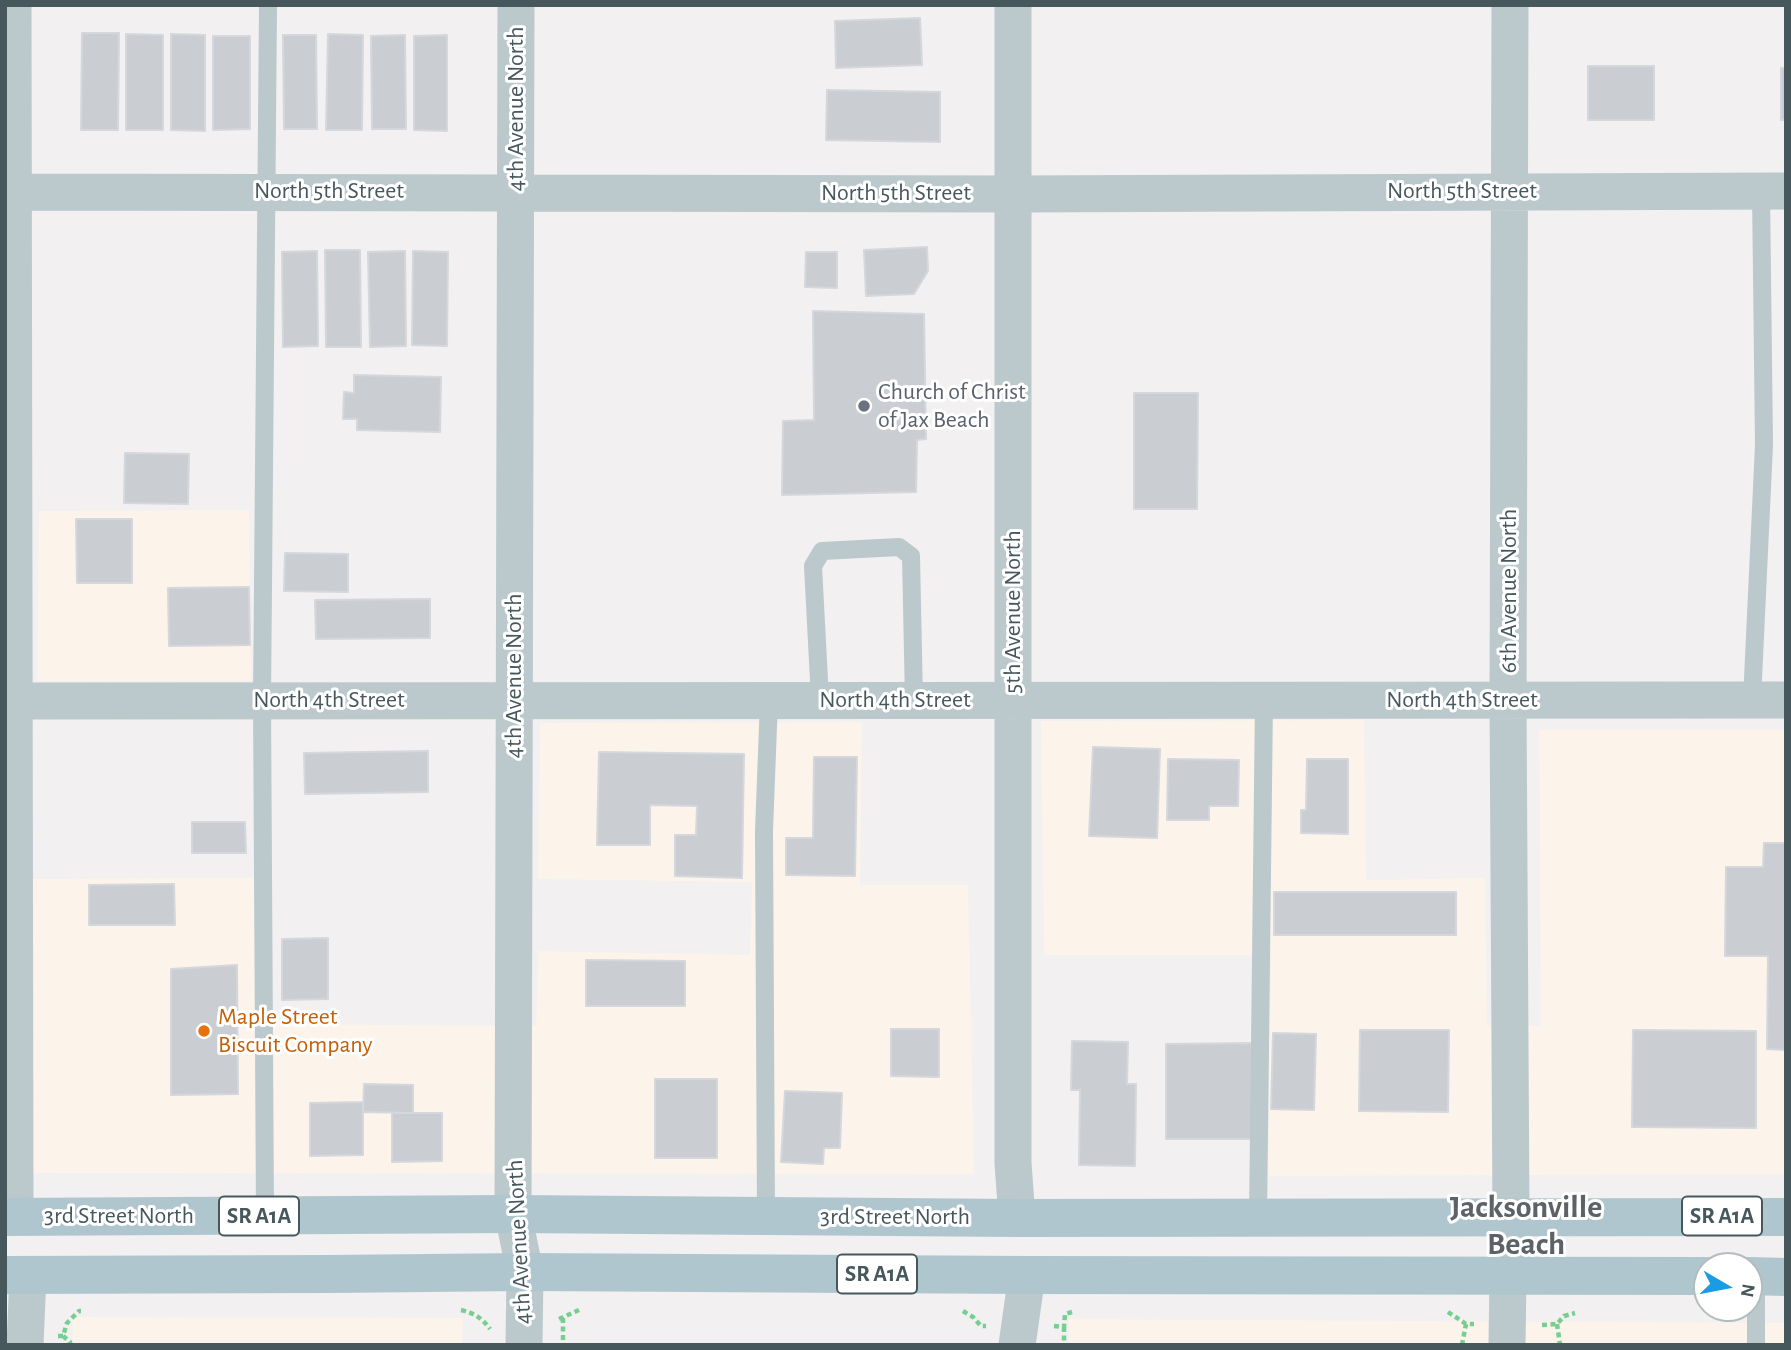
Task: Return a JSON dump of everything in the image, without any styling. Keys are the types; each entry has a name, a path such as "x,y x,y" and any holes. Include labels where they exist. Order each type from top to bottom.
{"main road":[{"name":"3rd Street North","path":"10,1217 513,1214 1017,1218 1786,1217"},
{"name":"SR A1A","path":"16,1275 526,1272 1693,1276"}],"street":[{"path":"10,1217 9,192 13,5"},
{"name":"4th Avenue North","path":"514,1333 526,1272 513,1214 516,5"},
{"name":"5th Avenue North","path":"1013,5 1013,1163 1017,1218"},
{"name":"6th Avenue North","path":"1507,1335 1511,1216 1508,701 1510,5"},
{"name":"North 5th Street","path":"9,192 1013,194 1773,191"},
{"name":"North 4th Street","path":"9,701 1769,700"},
{"path":"16,1275 25,1339"},
{"path":"1019,1335 1027,1275"}],"lane":[{"path":"265,1216 262,700 268,5"},
{"path":"1769,700 1764,445 1773,191"},
{"path":"820,701 813,566 822,551 899,547 911,556 914,701"},
{"path":"766,1216 764,831 769,700"},
{"path":"1258,1217 1264,700"},
{"path":"1756,1345 1758,1322"}],"path":[{"path":"456,1310 471,1312 485,1322 514,1333 556,1322 578,1310 589,1310"},
{"path":"1443,1310 1466,1324 1507,1335 1557,1324 1564,1316 1579,1312"},
{"path":"62,1336 67,1323 79,1311 89,1311"},
{"path":"951,1311 965,1311 981,1326 995,1325 1019,1335 1063,1326"},
{"path":"1063,1345 1065,1314 1075,1312"},
{"path":"563,1317 563,1345"},
{"path":"485,1322 514,1333"},
{"path":"1462,1345 1466,1324"},
{"path":"1557,1324 1560,1345"},
{"path":"25,1339 62,1336 70,1345"}],"shaded area":[{"path":"249,510 251,681 37,681 39,511"},
{"path":"1364,720 1366,880 1485,878 1487,1025 1541,1026 1539,730 1786,730 1786,1174 1268,1176 1271,955 1044,955 1041,721"},
{"path":"862,722 860,885 968,885 974,1174 5,1173 30,879 256,878 257,1024 536,1026 539,951 750,955 752,882 538,879 540,723"},
{"path":"73,1317 463,1318 462,1345 73,1345"},
{"path":"1069,1319 1786,1323 1786,1345 1069,1345"}],"building":[{"path":"920,18 922,65 836,68 835,21"},
{"path":"82,33 119,33 118,130 81,130"},
{"path":"126,34 163,35 163,130 126,130"},
{"path":"171,34 205,35 205,131 171,130"},
{"path":"328,34 363,35 362,130 326,130"},
{"path":"283,35 316,35 317,129 284,129"},
{"path":"405,35 406,129 372,129 371,36"},
{"path":"447,35 447,131 414,130 414,36"},
{"path":"213,36 250,36 250,129 213,130"},
{"path":"1588,66 1654,66 1654,120 1588,120"},
{"path":"1781,68 1786,68 1786,120 1781,120"},
{"path":"827,90 940,92 940,142 826,140"},
{"path":"927,247 928,271 914,294 866,296 864,250"},
{"path":"325,250 360,250 361,347 326,347"},
{"path":"317,251 318,346 283,347 282,252"},
{"path":"405,251 406,346 370,347 368,252"},
{"path":"413,251 448,252 447,346 412,345"},
{"path":"806,252 837,252 837,288 805,287"},
{"path":"813,311 924,314 926,439 917,440 916,492 782,495 783,421 814,420"},
{"path":"354,375 441,377 440,432 357,430 357,419 343,419 344,392 354,393"},
{"path":"1134,393 1198,393 1197,509 1134,509"},
{"path":"125,453 189,454 188,504 124,503"},
{"path":"76,519 132,519 132,583 77,583"},
{"path":"285,553 348,554 348,592 284,591"},
{"path":"249,587 250,645 169,646 168,588"},
{"path":"430,599 430,638 316,639 315,600"},
{"path":"1093,747 1160,749 1157,838 1089,836"},
{"path":"428,751 428,792 305,794 304,753"},
{"path":"599,752 744,754 742,878 675,876 675,835 696,835 697,806 650,805 650,845 597,845"},
{"path":"814,757 857,757 855,876 786,875 786,838 813,838"},
{"path":"1168,759 1239,760 1238,806 1209,806 1209,820 1167,820"},
{"path":"1307,759 1348,759 1348,834 1301,833 1301,810 1306,810"},
{"path":"192,822 245,822 246,853 192,853"},
{"path":"1764,843 1786,843 1786,1050 1767,1049 1768,956 1725,956 1726,867 1763,867"},
{"path":"174,884 175,925 89,925 89,885"},
{"path":"1274,892 1456,892 1456,935 1274,935"},
{"path":"328,938 328,999 282,1000 282,939"},
{"path":"586,960 685,961 685,1006 586,1006"},
{"name":"Maple Street Biscuit Company","path":"237,965 238,1094 171,1095 171,969"},
{"path":"891,1029 939,1029 939,1077 891,1076"},
{"path":"1360,1030 1449,1030 1448,1112 1359,1111"},
{"path":"1633,1030 1756,1031 1756,1128 1632,1127"},
{"path":"1273,1033 1316,1034 1314,1110 1271,1109"},
{"path":"1072,1041 1128,1042 1127,1084 1136,1084 1135,1166 1079,1165 1080,1090 1071,1090"},
{"path":"1252,1043 1252,1139 1166,1139 1166,1044"},
{"path":"655,1079 717,1079 717,1158 655,1158"},
{"path":"364,1084 413,1085 413,1113 363,1112"},
{"path":"785,1091 842,1093 840,1148 824,1148 823,1164 781,1162"},
{"path":"363,1102 363,1155 310,1156 310,1103"},
{"path":"392,1113 442,1113 442,1161 392,1162"}],"place":[{"name":"Church of Christ of Jax Beach","path":"864,406"},
{"name":"Maple Street Biscuit Company","path":"204,1031"}],"district":[{"name":"Jacksonville Beach","path":"1526,1226"}]}
